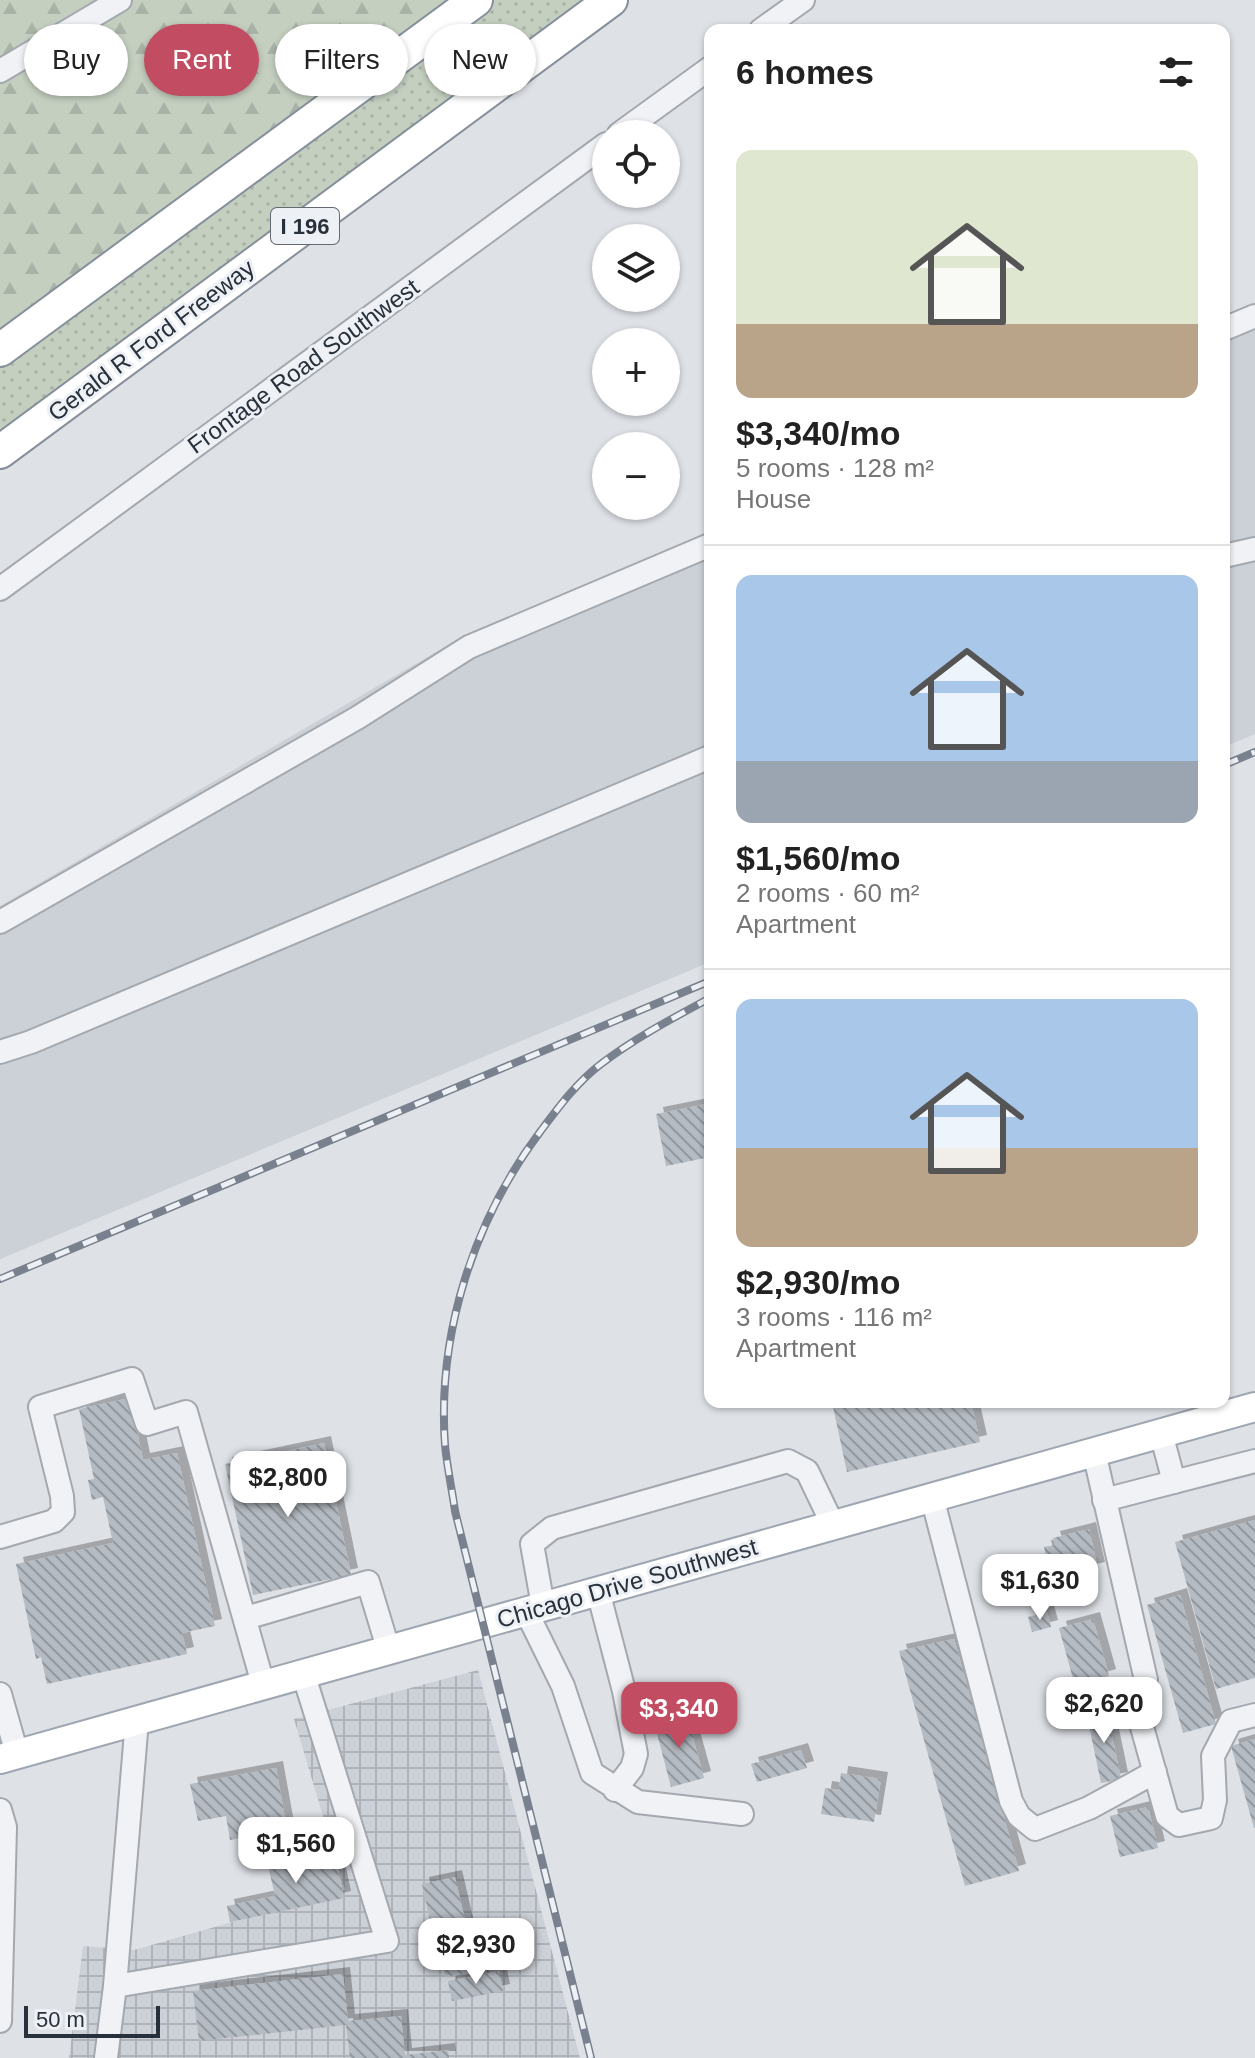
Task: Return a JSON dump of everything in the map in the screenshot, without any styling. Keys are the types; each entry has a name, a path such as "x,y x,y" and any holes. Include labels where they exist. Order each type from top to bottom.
{"highway":[{"path":"0,350 476,0"},
{"name":"Gerald R Ford Freeway","path":"0,452 611,0"}],"main road":[{"name":"Chicago Drive Southwest","path":"9,1756 1255,1407"}],"street":[{"path":"0,71 120,0"},
{"path":"769,24 803,0"},
{"path":"638,120 704,72"},
{"name":"Frontage Road Southwest","path":"0,589 592,154"},
{"path":"1230,326 1255,316"},
{"path":"0,922 357,718 469,647 704,548"},
{"path":"1230,555 1255,549"},
{"path":"0,1052 31,1042 704,760"},
{"path":"0,1537 54,1521 63,1512 62,1496 40,1407 132,1379 147,1424 186,1412 263,1684"},
{"path":"1161,1433 1174,1482"},
{"path":"1094,1452 1146,1680 1135,1702 1167,1816 1179,1825 1211,1818 1215,1800 1213,1756 1231,1721 1255,1715"},
{"path":"742,1814 638,1802 592,1773 534,1609 532,1544 552,1528 788,1461 807,1471 833,1525"},
{"path":"1104,1500 1255,1461"},
{"path":"932,1497 1011,1801 1019,1816 1035,1829 1089,1808 1155,1772"},
{"path":"246,1618 368,1582 388,1648"},
{"path":"598,1591 624,1691 636,1754 632,1768 615,1790"},
{"path":"115,1986 387,1941 303,1673"},
{"path":"0,1694 9,1756"},
{"path":"106,2058 137,1720"},
{"path":"0,1810 5,1827 0,2021"}],"shaded area":[{"path":"1255,306 1255,734 1230,744 1230,316"},
{"path":"704,536 704,965 0,1259 0,906 460,638"},
{"path":"478,1670 580,2058 69,2058 83,1946 134,1950 345,1890 294,1719"}],"green space":[{"path":"0,0 476,0 443,24 424,24 424,38 408,50 408,24 275,24 275,96 345,96 0,350"},
{"path":"476,0 611,0 536,55 536,24 443,24"},
{"path":"424,38 424,96 481,96 0,452 0,350 345,96 408,96 408,50"}],"building":[{"path":"704,1104 704,1158 666,1166 656,1114"},
{"path":"130,1398 143,1460 177,1453 215,1626 182,1633 187,1654 47,1684 41,1657 36,1659 16,1564 113,1543 103,1497 92,1500 88,1480 94,1479 79,1409"},
{"path":"833,1408 972,1408 980,1442 847,1472"},
{"path":"324,1443 351,1575 253,1595 225,1464"},
{"path":"1255,1520 1255,1678 1216,1689 1175,1542"},
{"path":"1089,1529 1098,1569 1051,1579 1044,1547 1055,1545 1053,1538"},
{"path":"1180,1595 1216,1724 1183,1733 1147,1605"},
{"path":"1047,1612 1051,1627 1032,1632 1028,1617"},
{"path":"1093,1619 1109,1676 1075,1686 1059,1628"},
{"path":"954,1639 1019,1871 965,1886 899,1651"},
{"path":"1106,1707 1121,1779 1101,1783 1086,1711"},
{"path":"686,1713 704,1778 671,1787 654,1722"},
{"path":"1255,1739 1255,1828 1254,1828 1231,1746"},
{"path":"801,1750 807,1768 757,1782 751,1764"},
{"path":"276,1768 287,1829 230,1840 226,1816 198,1821 190,1784"},
{"path":"841,1773 881,1779 874,1822 821,1814 825,1788 839,1790"},
{"path":"1148,1807 1158,1848 1120,1857 1110,1816"},
{"path":"333,1847 344,1898 230,1922 227,1906 275,1896 267,1861"},
{"path":"455,1877 471,1946 437,1953 422,1884"},
{"path":"476,1951 479,1972 445,1977 442,1956"},
{"path":"499,1971 503,1991 452,2001 448,1981"},
{"path":"343,1974 348,2021 401,2016 405,2055 448,2050 449,2058 350,2058 346,2025 199,2041 193,1991"}],"railway":[{"path":"1230,762 1255,752"},
{"path":"0,1279 704,984"},
{"path":"591,2058 455,1511 445,1445 447,1361 454,1320 479,1240 496,1202 540,1132 592,1071 641,1037 704,1001"}]}
